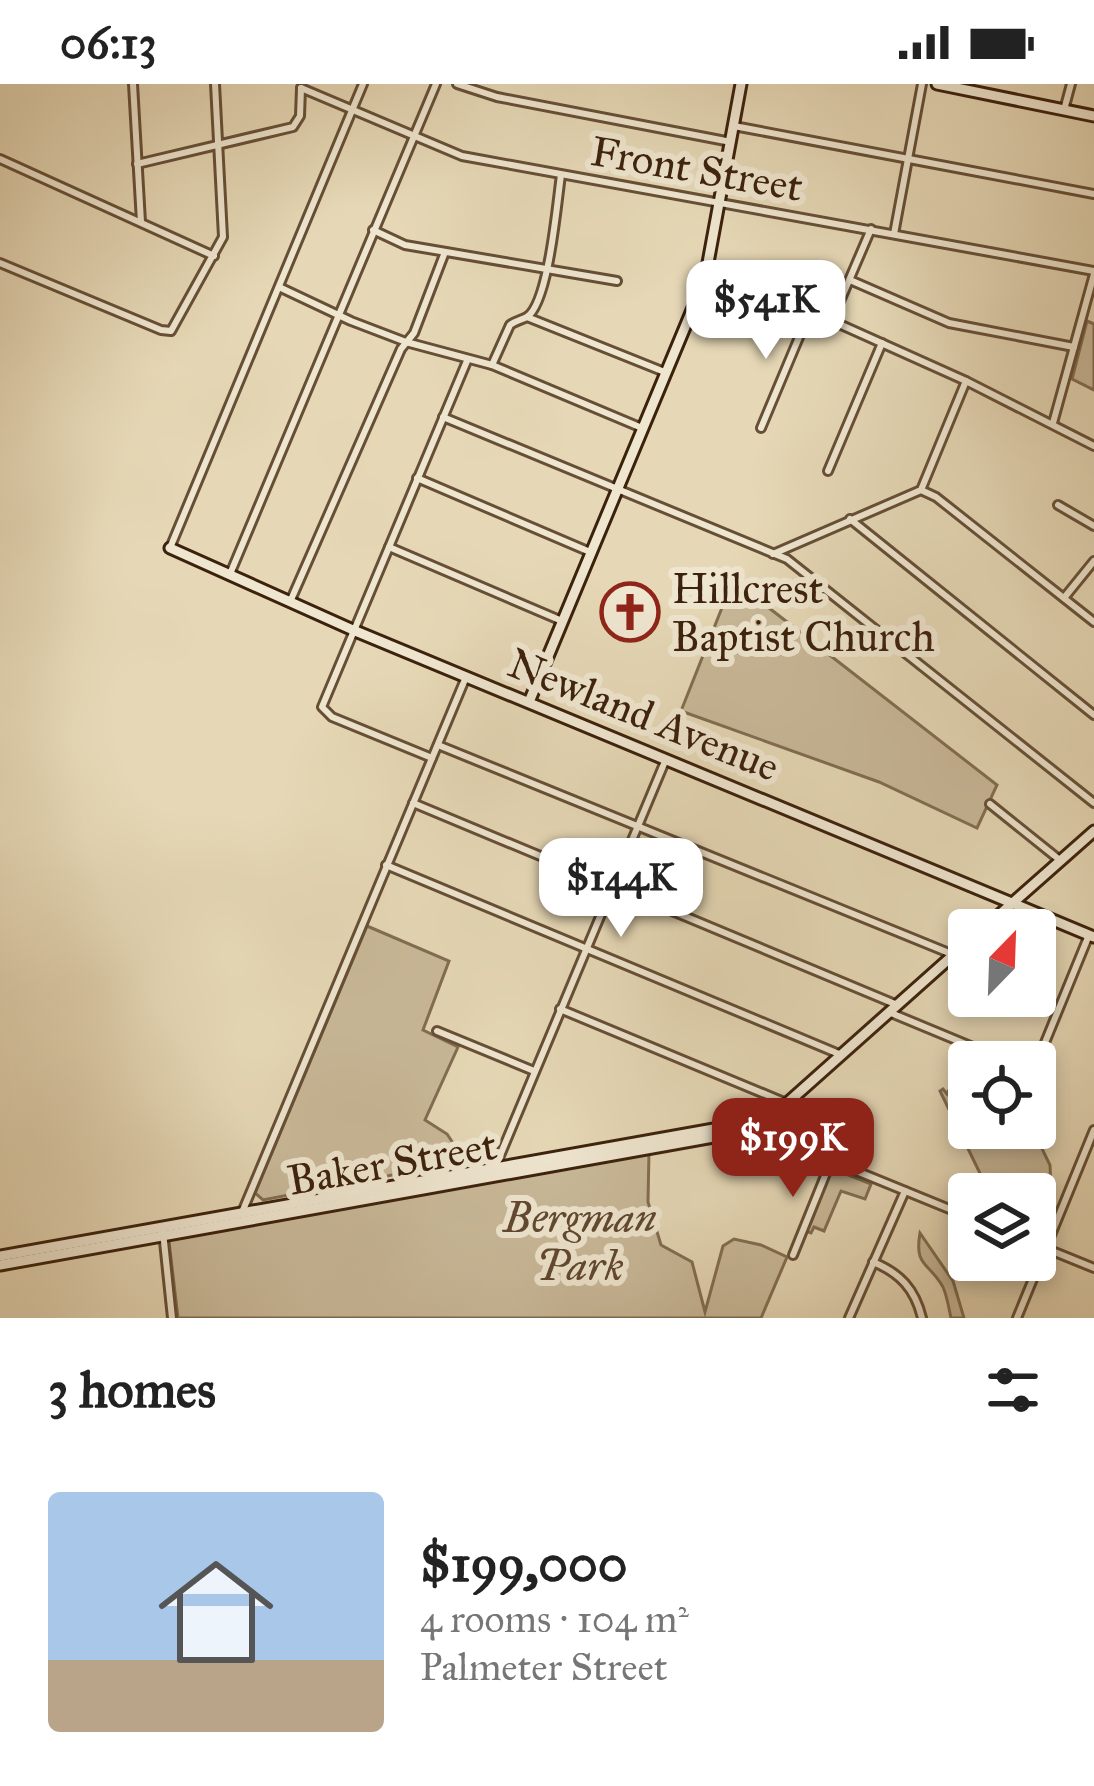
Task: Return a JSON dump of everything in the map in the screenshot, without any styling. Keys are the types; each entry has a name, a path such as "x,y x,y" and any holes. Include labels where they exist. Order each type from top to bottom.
{"street":[{"path":"133,84 141,222"},
{"path":"0,263 167,332 175,327 214,256 223,226 215,84"},
{"path":"170,548 363,84"},
{"path":"230,574 436,84"},
{"path":"457,84 497,97 731,142"},
{"path":"529,702 710,266 741,84"},
{"path":"894,234 922,84"},
{"path":"937,84 994,90 1094,116"},
{"path":"1064,110 1071,84"},
{"path":"137,164 292,127 300,116 301,86"},
{"name":"Front Street","path":"301,86 462,156 1094,273"},
{"path":"734,126 1094,194"},
{"path":"0,159 214,256"},
{"path":"492,365 510,325 527,316 545,271 561,175"},
{"path":"374,230 405,245 617,281"},
{"path":"831,321 871,230"},
{"path":"290,602 414,333 445,252"},
{"path":"710,266 966,381 1094,446"},
{"path":"1053,424 1094,273"},
{"path":"850,280 949,323 1074,347"},
{"path":"279,287 406,342 492,365 642,428"},
{"path":"761,428 810,311"},
{"path":"527,316 667,373"},
{"path":"827,471 882,344"},
{"path":"432,758 324,711 325,698 467,361"},
{"path":"771,554 921,490 966,381"},
{"path":"443,417 800,568 1094,803"},
{"path":"417,478 590,552"},
{"path":"921,490 1094,622"},
{"path":"1058,505 1094,526"},
{"path":"850,519 1094,715"},
{"path":"388,547 562,621"},
{"name":"Newland Avenue","path":"170,548 353,630 1092,936"},
{"path":"1064,598 1094,561"},
{"path":"240,1218 466,676"},
{"path":"438,745 948,953"},
{"path":"492,1174 666,759"},
{"path":"413,802 964,1041"},
{"path":"990,804 1061,861"},
{"path":"1005,909 1094,831"},
{"path":"386,865 838,1054"},
{"path":"1046,1041 1092,936"},
{"name":"Baker Street","path":"492,1174 759,1120 948,960"},
{"path":"560,1010 784,1102"},
{"path":"437,1031 534,1071"},
{"name":"Baker Street","path":"0,1260 754,1130 784,1102"},
{"path":"772,1116 774,1137"},
{"path":"731,1126 774,1137 948,1209"},
{"path":"1056,1222 1094,1130"},
{"path":"793,1255 831,1161"},
{"path":"850,1318 904,1191"},
{"path":"163,1233 172,1318"},
{"path":"1056,1252 1094,1268"},
{"path":"873,1262 906,1284 922,1318"},
{"path":"1017,1318 1032,1281"}],"green space":[{"path":"1087,321 1094,324 1094,390 1072,379"},
{"path":"733,580 997,785 977,828 879,782 681,711"},
{"path":"367,926 449,961 423,1030 458,1047 425,1120 447,1134 465,1161 263,1200 255,1193"},
{"path":"968,1149 1042,1149 1050,1165 1050,1173 980,1173"},
{"name":"Bergman Park","path":"649,1152 648,1202 661,1245 692,1262 705,1312 723,1246 734,1239 787,1257 761,1318 178,1318 172,1237"},
{"path":"831,1168 871,1184 865,1199 841,1191 824,1231 814,1227 811,1233 805,1231"},
{"path":"920,1233 948,1274 948,1281 953,1281 964,1318 951,1318 943,1287 921,1258"}],"place":[{"name":"Hillcrest Baptist Church","path":"630,612"}]}
